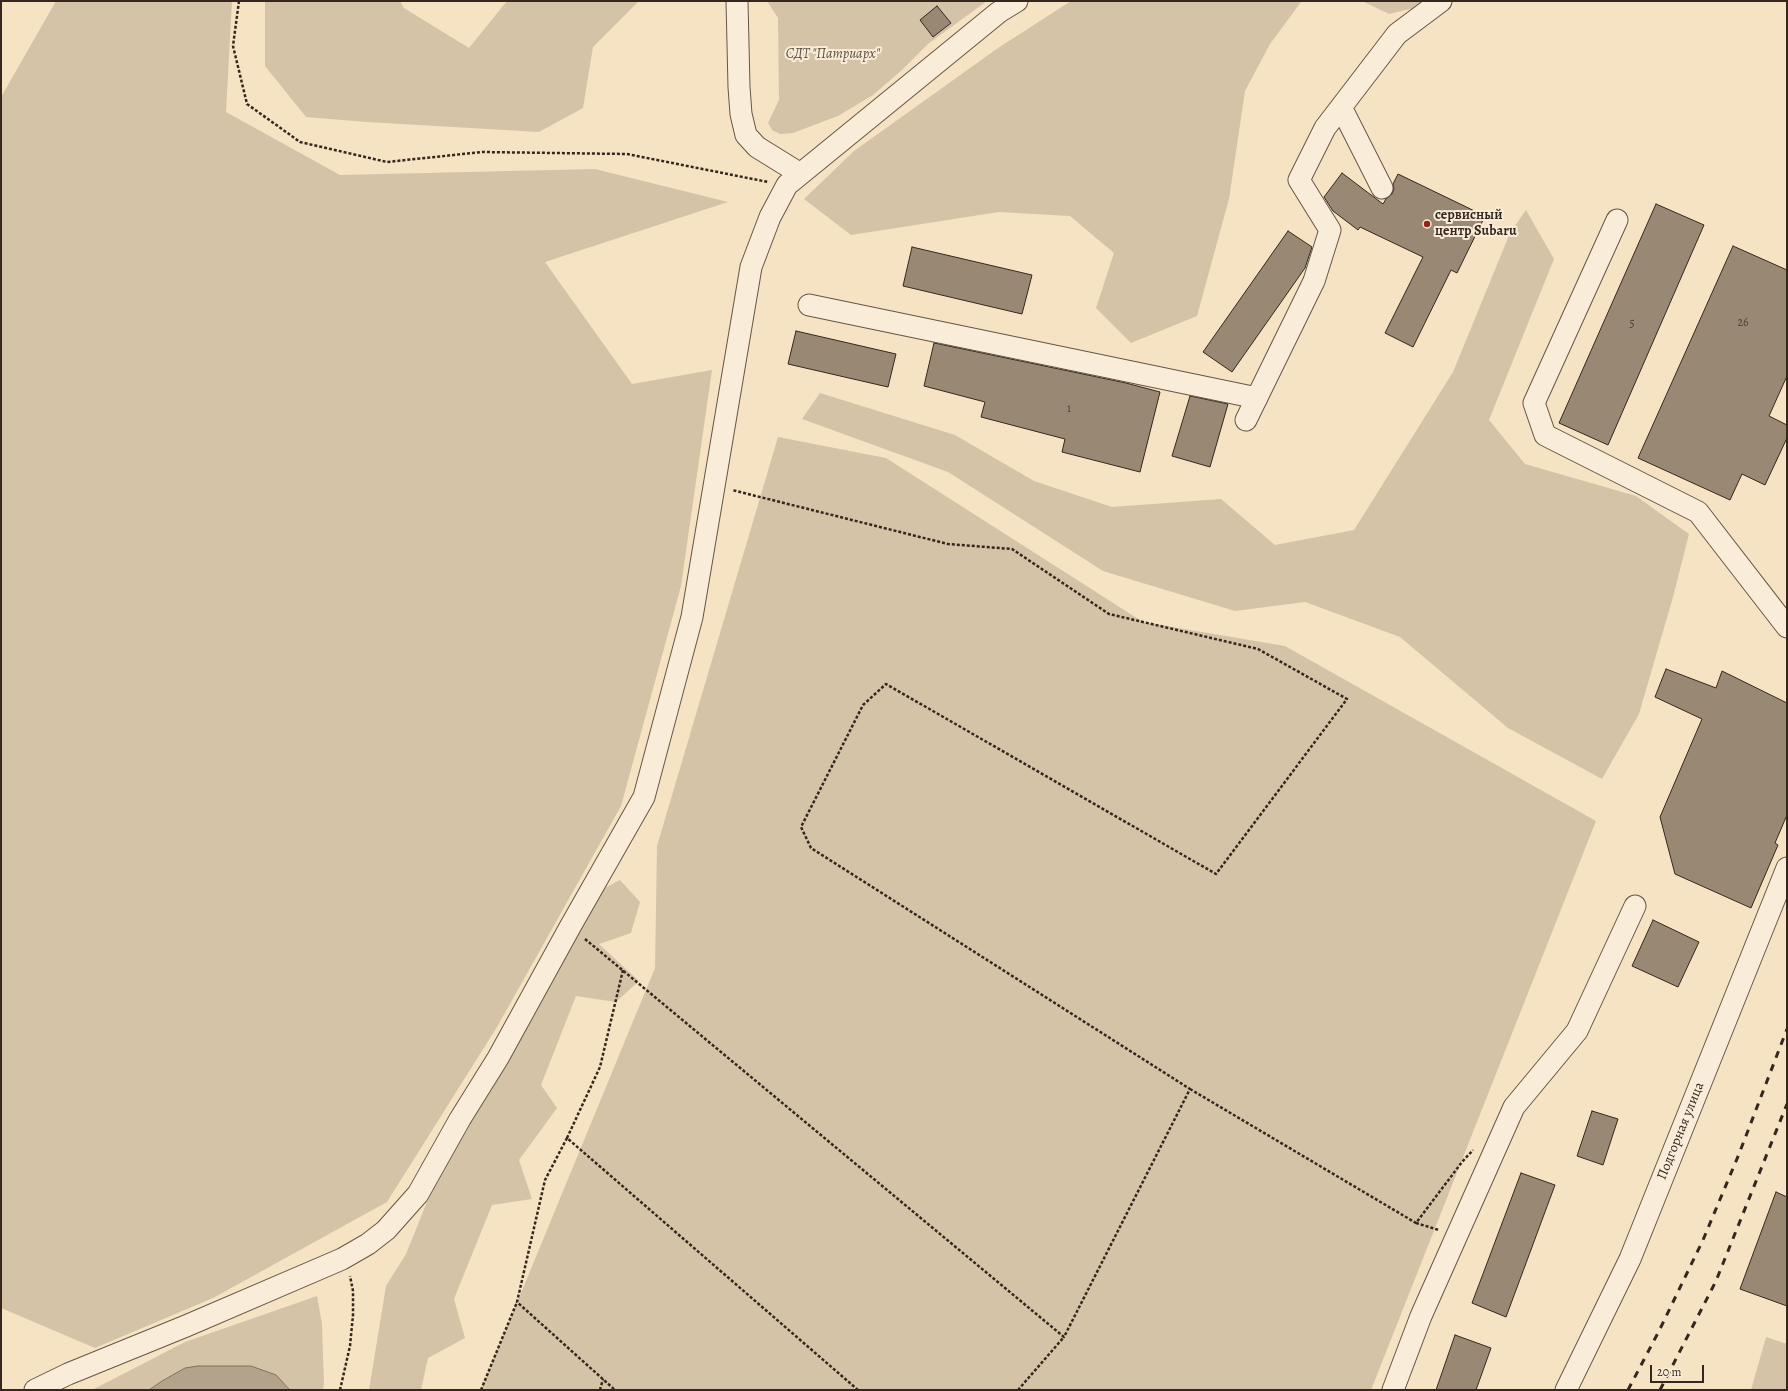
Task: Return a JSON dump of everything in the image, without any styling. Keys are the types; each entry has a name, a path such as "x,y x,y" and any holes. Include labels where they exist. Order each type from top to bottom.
{"street":[{"path":"736,1 739,87 746,135 757,148 793,179"},
{"path":"35,1390 68,1374 166,1335 342,1259 368,1244 386,1230 418,1194 460,1118 498,1058 644,797 692,617 751,267 770,218 793,179 853,132 999,12 1017,1"},
{"path":"1246,420 1314,281 1330,230 1299,180 1325,128 1397,34 1441,1"},
{"path":"1341,107 1382,188"},
{"path":"1617,220 1534,403 1545,435 1698,512 1787,627"},
{"path":"809,305 1257,398"},
{"name":"Подгорная улица","path":"1566,1390 1630,1259 1787,868"},
{"path":"1393,1390 1421,1316 1514,1107 1577,1031 1635,906"}],"path":[{"path":"239,1 233,46 248,104 300,142 387,162 482,152 627,154 793,179"},
{"path":"714,486 948,544 1012,549 1109,614 1258,649 1347,698 1216,874 886,684 863,705 801,827 811,848 1190,1089 1416,1223 1462,1162 1477,1145"},
{"path":"570,927 1064,1337"},
{"path":"481,1390 517,1302 545,1180 567,1138 600,1067 623,970"},
{"path":"1018,1390 1064,1337 1190,1089"},
{"path":"567,1138 858,1390"},
{"path":"340,1390 350,1346 353,1315 353,1291 350,1276 342,1259"},
{"path":"517,1302 615,1390"},
{"path":"600,1390 603,1379"}],"green space":[{"path":"56,1 232,1 226,112 340,175 595,169 728,202 545,262 632,384 712,370 681,586 621,806 497,1027 387,1202 213,1298 95,1348 1,1308 1,97"},
{"path":"265,1 400,1 404,8 469,48 507,1 639,1 593,47 583,108 539,132 306,117 265,66"},
{"name":"СДТ \"Патриарх\"","path":"767,1 987,1 928,44 902,70 873,95 838,116 793,133 780,134 772,130 768,123 779,100 778,18"},
{"path":"1071,1 1304,1 1301,2 1270,44 1245,91 1229,199 1197,316 1131,343 1096,308 1114,253 1070,216 999,212 851,235 804,199 854,151 998,48"},
{"path":"1362,1 1427,1 1419,7 1389,14"},
{"path":"1526,210 1554,259 1489,420 1525,464 1636,496 1689,534 1673,597 1639,714 1602,779 1508,728 1400,637 1305,602 1235,611 1103,571 948,472 802,419 820,393 955,435 1034,481 1112,507 1221,499 1275,545 1354,530 1453,372 1510,233"},
{"path":"778,437 886,458 1143,622 1285,646 1596,821 1371,1390 481,1390 655,968 657,846"},
{"path":"620,880 640,902 631,933 599,944 639,981 616,1002 576,996 541,1085 557,1108 519,1160 532,1199 492,1205 454,1299 465,1338 428,1358 421,1390 369,1390 386,1286 406,1254 433,1187 599,891"},
{"path":"317,1296 322,1324 323,1390 290,1390 285,1384 251,1366 198,1366 162,1381 149,1390 92,1390 185,1342"},
{"path":"1766,1337 1787,1344 1787,1390 1751,1390"}],"shaded area":[{"path":"198,1366 251,1366 276,1375 290,1390 149,1390 185,1368"}],"building":[{"path":"937,6 951,23 933,37 920,20"},
{"path":"1342,173 1383,204 1392,194 1394,189 1393,184 1398,174 1485,216 1457,273 1451,270 1413,347 1385,333 1423,257 1360,227 1358,230 1333,211 1324,197"},
{"path":"1656,204 1704,225 1608,445 1559,423"},
{"path":"1288,231 1312,247 1305,268 1232,372 1203,352"},
{"path":"1733,246 1787,270 1787,376 1769,416 1787,425 1787,438 1765,485 1742,474 1730,500 1638,458"},
{"path":"912,247 1032,275 1022,314 903,286"},
{"path":"796,331 896,354 888,387 788,364"},
{"path":"934,343 1126,383 1160,392 1140,472 1062,452 1065,439 981,417 985,402 924,386"},
{"path":"1190,396 1228,404 1210,467 1172,456"},
{"path":"1666,669 1716,688 1722,671 1787,703 1787,815 1775,843 1778,845 1751,908 1675,874 1660,817 1702,719 1655,697"},
{"path":"1653,920 1699,942 1678,987 1632,966"},
{"path":"1592,1111 1618,1119 1603,1165 1577,1156"},
{"path":"1521,1173 1555,1185 1506,1317 1472,1303"},
{"path":"1776,1192 1787,1197 1787,1306 1740,1289"},
{"path":"1455,1335 1491,1348 1476,1390 1436,1390"}],"railway":[{"path":"1628,1390 1659,1331 1703,1240 1739,1154 1787,1029"},
{"path":"1660,1390 1716,1281 1787,1104"}],"place":[{"name":"сервисный центр Subaru","path":"1427,224"}]}
